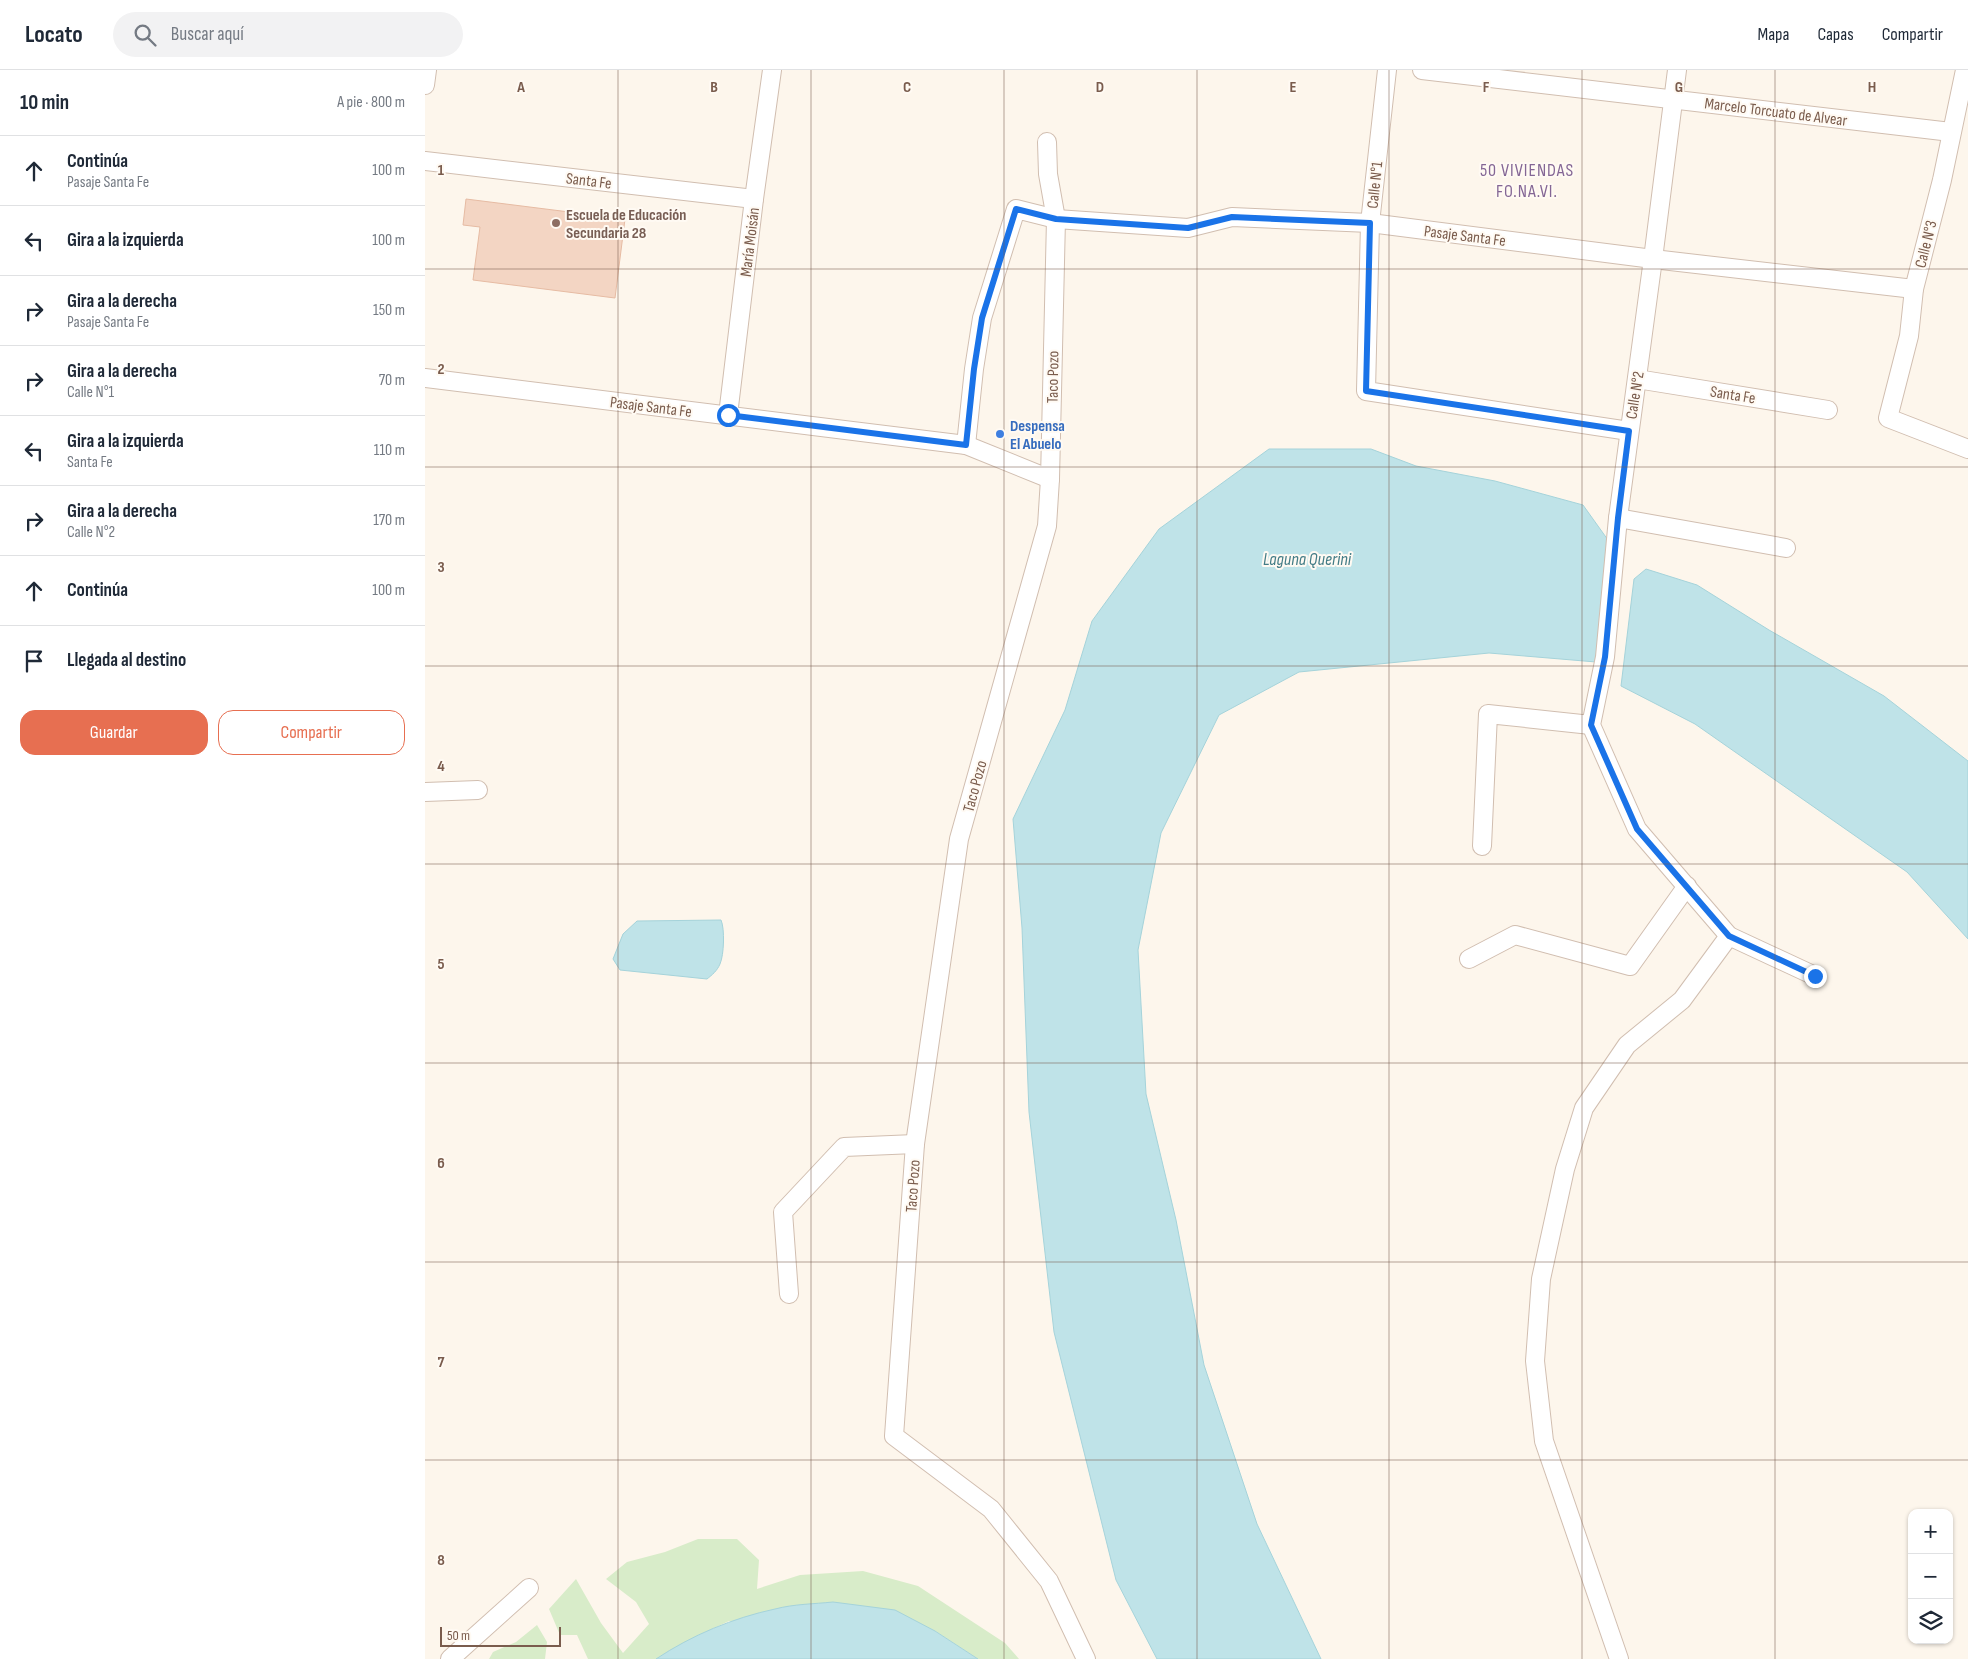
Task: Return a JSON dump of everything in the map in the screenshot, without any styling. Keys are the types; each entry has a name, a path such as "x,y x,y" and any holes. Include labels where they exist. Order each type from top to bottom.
{"street":[{"path":"425,85 427,70"},
{"name":"María Moisán","path":"728,415 754,199 772,70"},
{"name":"Calle N°1","path":"1387,70 1370,223 1366,391 1629,431"},
{"name":"Marcelo Torcuato de Alvear","path":"1422,70 1951,132"},
{"name":"Calle N°2","path":"1591,725 1605,657 1618,518 1677,70"},
{"name":"Calle N°3","path":"1965,70 1941,180 1914,289 1909,336 1888,418 1968,450"},
{"name":"Taco Pozo","path":"1047,142 1048,174 1056,219 1050,479 1047,526 959,839 915,1144 894,1436 991,1509 1049,1581 1086,1659"},
{"name":"Santa Fe","path":"425,160 754,199"},
{"name":"Pasaje Santa Fe","path":"966,445 974,369 982,318 1016,209 1056,219 1188,228 1232,217 1370,223 1653,259 1914,289"},
{"name":"Pasaje Santa Fe","path":"425,378 966,445 1050,479"},
{"name":"Santa Fe","path":"1637,379 1829,410"},
{"path":"1618,518 1786,548"},
{"path":"1482,846 1488,714 1591,725 1637,829 1729,936 1815,976"},
{"path":"425,792 478,790"},
{"path":"1469,959 1515,935 1630,966 1687,886"},
{"path":"1619,1659 1545,1441 1535,1361 1541,1279 1565,1169 1584,1108 1627,1045 1682,1000 1729,936"},
{"path":"789,1294 783,1212 844,1147 915,1144"},
{"path":"450,1659 529,1588"}],"green space":[{"path":"698,1539 737,1539 759,1560 757,1589 800,1575 863,1571 918,1586 1005,1643 1019,1659 978,1659 935,1631 729,1621 656,1659 588,1659 577,1635 560,1635 549,1609 576,1579 601,1623 623,1653 649,1624 636,1602 606,1579 627,1562 665,1552"},
{"path":"537,1625 547,1642 545,1659 489,1659 493,1652 516,1642"}],"water":[{"name":"Laguna Querini","path":"1269,449 1371,449 1416,466 1495,481 1583,505 1608,540 1596,662 1489,653 1299,672 1219,715 1161,833 1138,950 1146,1094 1176,1220 1204,1365 1257,1524 1321,1659 1157,1659 1116,1580 1054,1332 1029,1112 1022,928 1013,819 1065,710 1092,621 1159,529"},
{"path":"1646,569 1697,585 1769,630 1884,696 1968,761 1968,939 1907,872 1695,724 1621,686 1634,579"},
{"path":"721,920 723,948 721,960 716,971 707,979 620,970 613,959 623,934 637,921"},
{"path":"833,1602 895,1610 935,1631 978,1659 656,1659 684,1642 728,1622 789,1606"}],"building":[{"path":"466,199 625,219 615,298 473,280 480,227 463,225"}],"place":[{"name":"Escuela de Educación Secundaria 28","path":"556,223"},
{"name":"Despensa El Abuelo","path":"1000,434"}],"district":[{"name":"50 VIVIENDAS FO.NA.VI.","path":"1527,180"}],"route":[{"path":"728,415 966,445 974,369 982,318 1016,209 1056,219 1188,228 1232,217 1370,223 1366,391 1629,431 1618,518 1605,657 1591,725 1637,829 1729,936 1815,976"}]}
